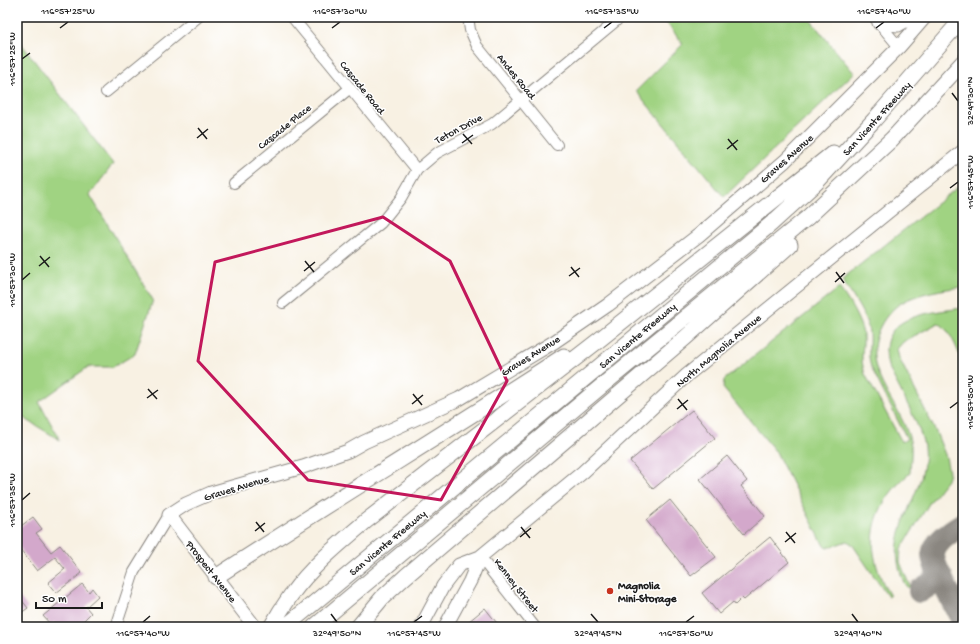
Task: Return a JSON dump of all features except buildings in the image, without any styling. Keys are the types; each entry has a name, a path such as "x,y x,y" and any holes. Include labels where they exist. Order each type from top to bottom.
{"highway":[{"name":"San Vicente Freeway","path":"285,627 771,224 816,183 874,120 963,18"},
{"name":"San Vicente Freeway","path":"314,627 610,379 806,218 892,139 963,62"},
{"path":"271,627 291,594 336,547 366,521 599,340 874,120"},
{"path":"358,627 382,598 685,338 787,248 892,139"},
{"path":"216,577 314,514 417,451 577,348 599,340"}],"main road":[{"path":"877,20 898,25 912,17"},
{"name":"Graves Avenue","path":"169,515 186,504 211,493 303,467 348,451 459,399 554,342 608,305 699,235 785,161 899,47 925,17"},
{"name":"North Magnolia Avenue","path":"421,627 450,575 459,565 480,557 583,472 687,375 963,152"},
{"name":"Prospect Avenue","path":"169,515 255,627"},
{"name":"North Magnolia Avenue","path":"445,627 470,581 480,557"}],"street":[{"path":"106,92 198,17"},
{"name":"Cascade Road","path":"292,17 349,89 417,170"},
{"name":"Andes Road","path":"468,17 470,30 477,46 557,145"},
{"name":"Teton Drive","path":"283,304 381,223 401,198 417,170 436,153 492,124 621,17"},
{"path":"877,20 899,47"},
{"name":"Cascade Place","path":"234,183 349,89"},
{"name":"Graves Avenue","path":"116,627 134,572 169,515"},
{"name":"Kenney Street","path":"480,557 535,627"}],"highlighted area":[{"path":"383,217 450,261 507,381 441,500 308,480 198,361 215,262"}],"green space":[{"path":"662,17 808,17 854,73 724,197 636,91 683,44"},
{"path":"17,38 113,164 90,195 153,300 135,354 113,367 88,367 39,402 60,440 17,414"},
{"path":"963,183 963,287 923,294 901,303 894,308 883,322 874,347 875,364 878,375 904,424 911,445 910,473 896,486 885,501 878,515 874,530 873,546 876,562 881,579 890,596 888,597 852,544 847,541 827,548 824,546 776,452 723,388 724,380 839,288 854,310 862,330 862,363 865,374 902,442 907,439 871,367 868,327 858,305 842,279"},
{"path":"963,308 963,362 950,334 938,323 903,342 897,349 899,358 936,432 946,457 949,472 947,480 930,502 901,549 900,562 911,589 905,585 901,574 897,557 898,541 902,525 921,479 924,463 924,447 919,429 888,366 886,349 889,336 897,327 907,320 934,312"}],"taxiway":[{"path":"963,524 940,541 934,550 933,555 934,561 950,597 963,620"},
{"path":"920,591 941,577"}],"place":[{"name":"Magnolia Mini-Storage","path":"610,591"}]}
